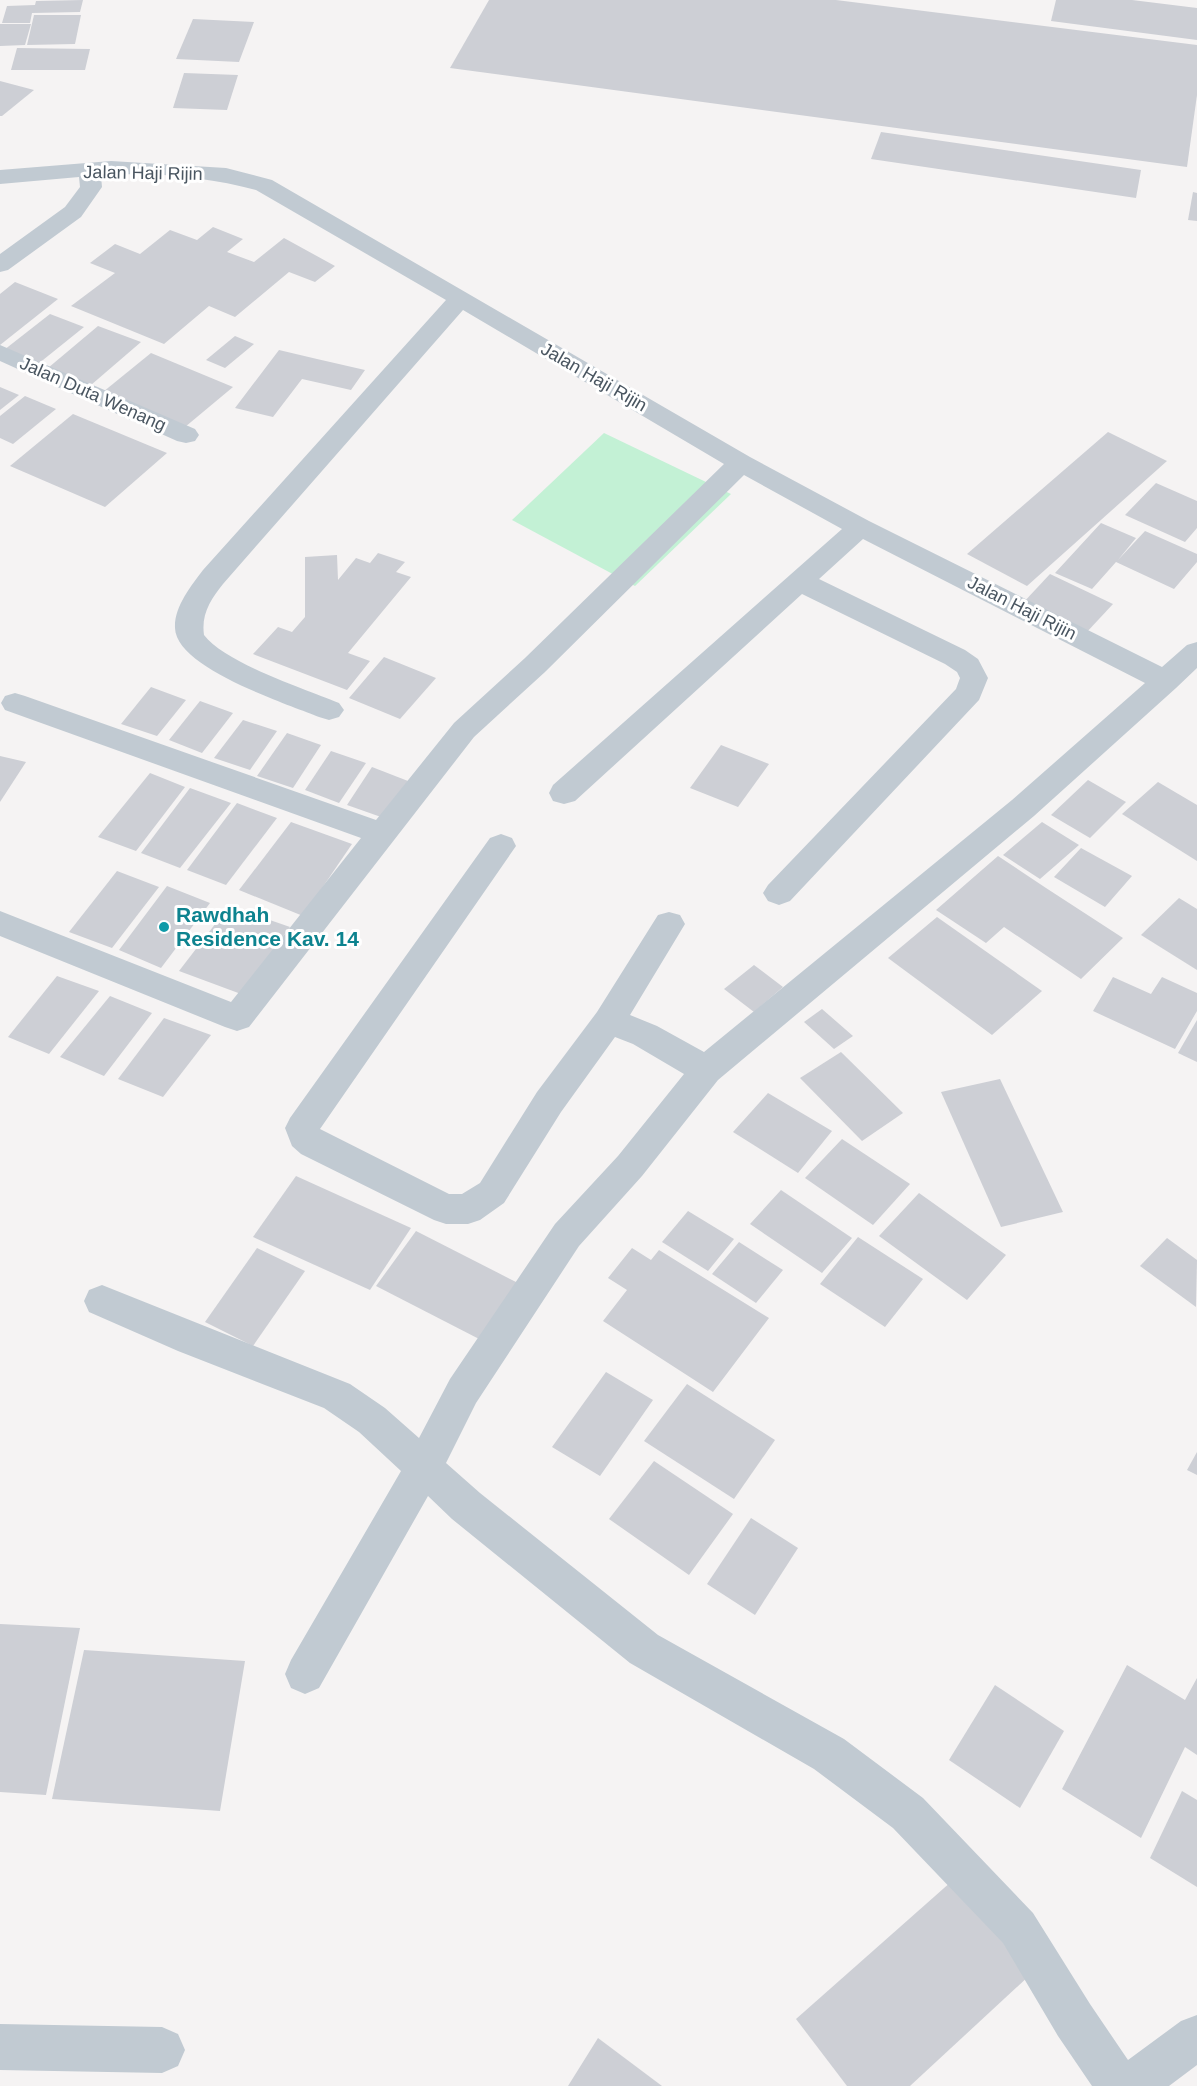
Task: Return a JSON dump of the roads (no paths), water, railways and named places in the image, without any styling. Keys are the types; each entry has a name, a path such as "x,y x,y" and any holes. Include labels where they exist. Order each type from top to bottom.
{"street":[{"name":"Jalan Haji Rijin","path":"0,177 121,168 226,176 264,185 741,464 1166,681"},
{"path":"0,265 73,212 91,187 90,170"},
{"path":"329,710 212,659 193,642 189,624 195,602 213,577 460,298"},
{"name":"Jalan Duta Wenang","path":"0,352 186,435"},
{"path":"0,923 237,1018 464,730 536,665 741,464"},
{"path":"564,793 861,527"},
{"path":"779,893 969,693 974,678 968,666 955,657 799,582"},
{"path":"305,1674 424,1467 463,1391 567,1235 630,1166 706,1070 1023,808 1197,652"},
{"path":"15,702 380,834"},
{"path":"501,846 302,1128 304,1136 313,1144 446,1209 468,1209 492,1193 549,1101 609,1021 669,924"},
{"path":"609,1021 645,1035 706,1070"},
{"path":"102,1302 191,1340 337,1396 372,1420 466,1506 644,1649 829,1754 908,1813 1018,1928 1074,2020 1119,2086"},
{"path":"1131,2086 1197,2037"},
{"path":"0,2047 162,2050"}],"place":[{"name":"Rawdhah Residence Kav. 14","path":"164,927"}]}
